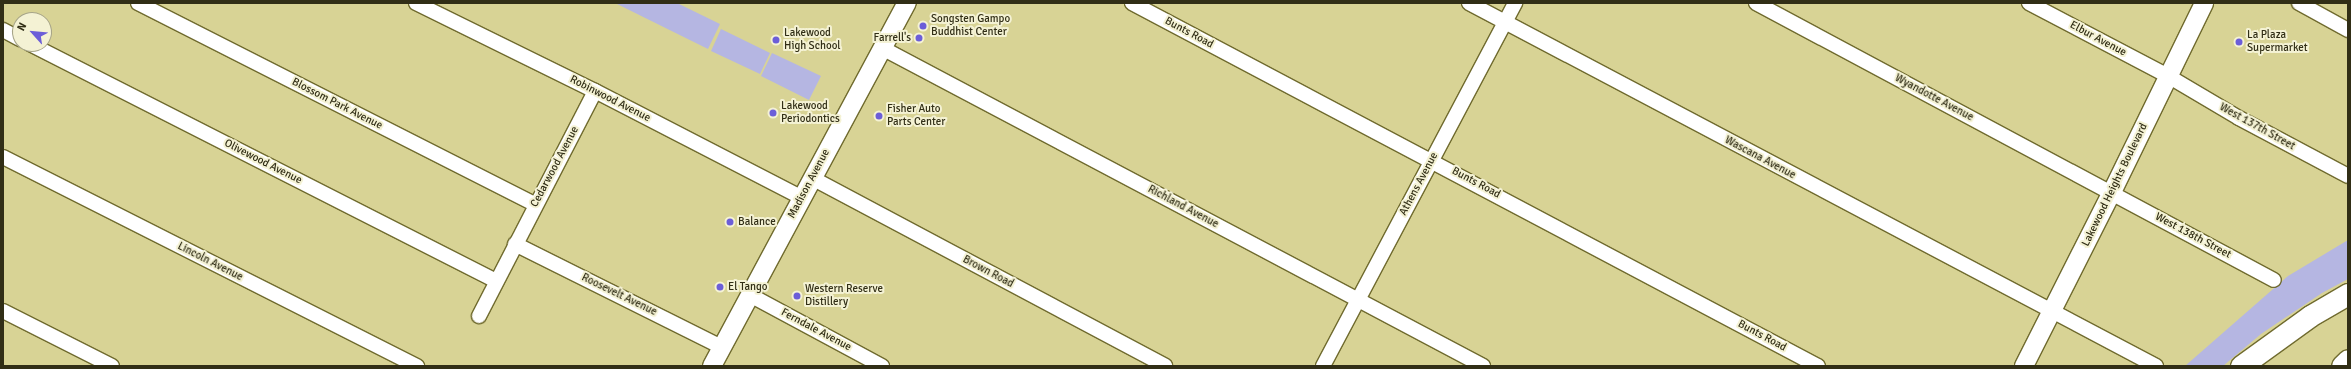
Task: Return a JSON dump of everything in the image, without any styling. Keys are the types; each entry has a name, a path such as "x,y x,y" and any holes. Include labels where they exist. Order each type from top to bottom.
{"highway":[{"path":"2241,366 2310,316 2348,294"},
{"path":"2342,366 2348,360"}],"main road":[{"name":"Madison Avenue","path":"712,366 906,3"},
{"name":"Lakewood Heights Boulevard","path":"2024,366 2112,192 2204,3"}],"street":[{"name":"Blossom Park Avenue","path":"138,3 536,204"},
{"name":"Robinwood Avenue","path":"416,3 595,90 802,198"},
{"name":"Bunts Road","path":"1132,3 1432,160 1818,366"},
{"name":"Wascana Avenue","path":"1469,3 2051,312 2156,366"},
{"name":"Athens Avenue","path":"1323,366 1515,3"},
{"name":"Wyandotte Avenue","path":"1756,3 2112,192"},
{"name":"Elbur Avenue","path":"2029,3 2168,76"},
{"path":"2298,3 2348,30"},
{"path":"3,30 12,35"},
{"name":"Richland Avenue","path":"882,48 1483,366"},
{"name":"Olivewood Avenue","path":"46,52 496,281"},
{"name":"West 137th Street","path":"2168,76 2239,118 2348,176"},
{"name":"Cedarwood Avenue","path":"515,244 595,90"},
{"name":"Lincoln Avenue","path":"3,157 417,366"},
{"name":"Brown Road","path":"812,178 1164,366"},
{"name":"West 138th Street","path":"2112,192 2274,280"},
{"path":"479,316 515,244"},
{"name":"Roosevelt Avenue","path":"515,244 722,347"},
{"name":"Ferndale Avenue","path":"750,295 882,366"},
{"path":"3,311 112,366"}],"shaded area":[{"path":"615,3 677,3 720,24 708,49"},
{"path":"721,29 770,53 760,74 711,51"},
{"path":"772,53 821,76 809,100 761,76"},
{"path":"2348,240 2348,279 2322,293 2261,334 2223,366 2185,366 2288,276"}],"place":[{"name":"Songsten Gampo Buddhist Center","path":"923,26"},
{"name":"Farrell's","path":"919,38"},
{"name":"Lakewood High School","path":"776,40"},
{"name":"La Plaza Supermarket","path":"2239,42"},
{"name":"Lakewood Periodontics","path":"773,113"},
{"name":"Fisher Auto Parts Center","path":"879,116"},
{"name":"Balance","path":"730,222"},
{"name":"El Tango","path":"720,287"},
{"name":"Western Reserve Distillery","path":"797,296"}]}
